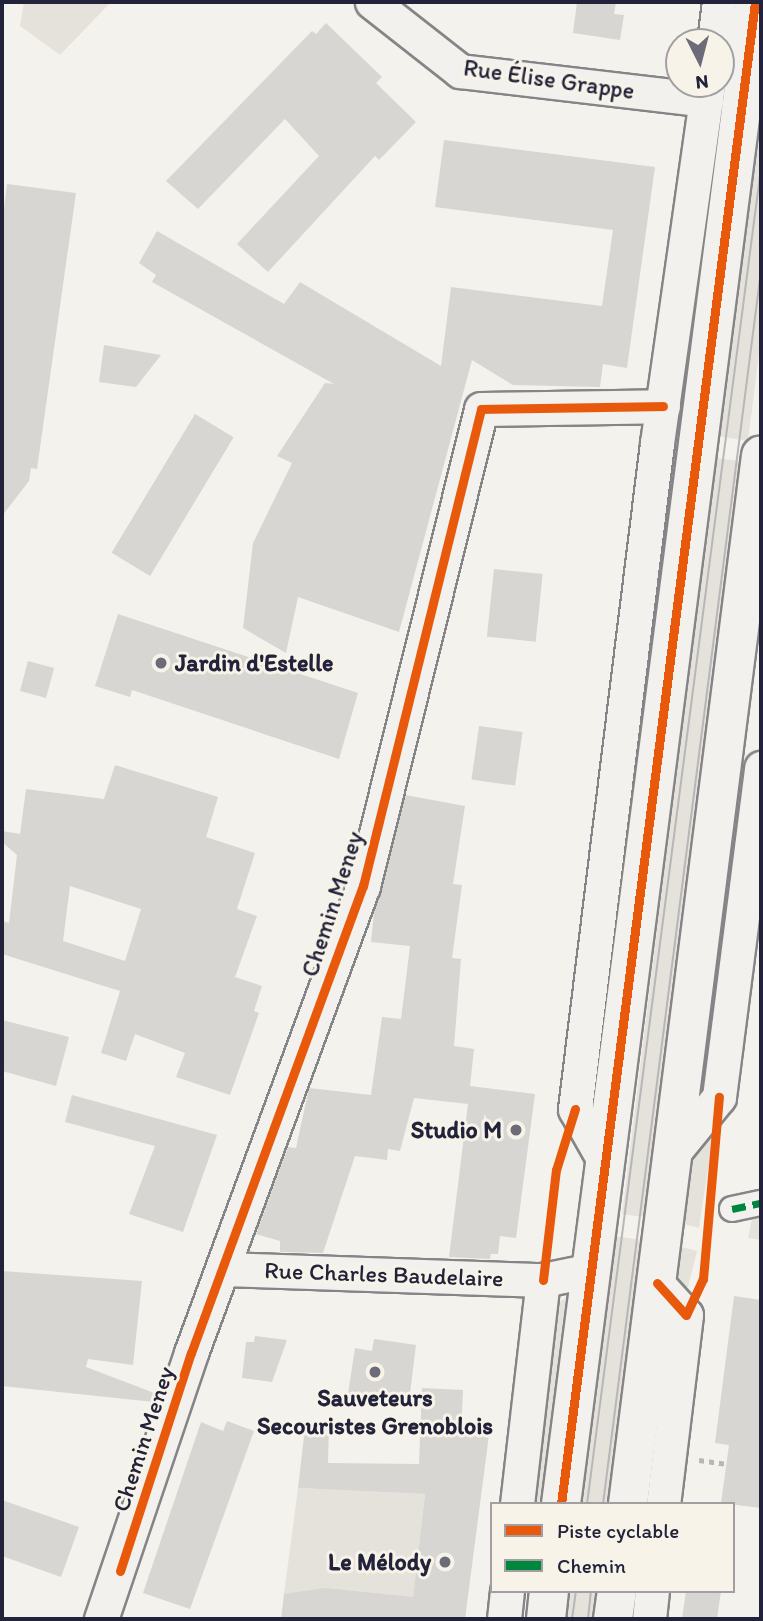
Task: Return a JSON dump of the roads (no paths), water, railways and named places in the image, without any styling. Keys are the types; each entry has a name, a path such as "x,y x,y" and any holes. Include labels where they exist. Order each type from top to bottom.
{"main road":[{"path":"561,1502 755,2"},
{"path":"628,1502 761,455"},
{"path":"545,1619 549,1593"},
{"path":"613,1619 617,1593"}],"street":[{"name":"Rue Élise Grappe","path":"372,2 460,71 665,88"},
{"path":"716,28 719,2"},
{"path":"606,1164 575,1109 663,406 706,98"},
{"name":"Chemin Meney","path":"101,1619 363,886 481,409 663,406"},
{"path":"674,1152 719,1097 761,768"},
{"path":"732,1209 761,1203"},
{"name":"Rue Charles Baudelaire","path":"224,1269 543,1280 592,1270"},
{"path":"517,1502 543,1280"},
{"path":"657,1283 686,1315 663,1502"},
{"path":"504,1619 507,1593"},
{"path":"649,1619 652,1593"}],"tram line":[{"path":"587,1502 761,168"},
{"path":"603,1502 761,270"},
{"path":"572,1619 576,1593"},
{"path":"588,1619 591,1593"}],"place":[{"name":"Jardin d'Estelle","path":"161,663"},
{"name":"Studio M","path":"516,1130"},
{"name":"Sauveteurs Secouristes Grenoblois","path":"375,1372"},
{"name":"Le Mélody","path":"445,1562"}]}
